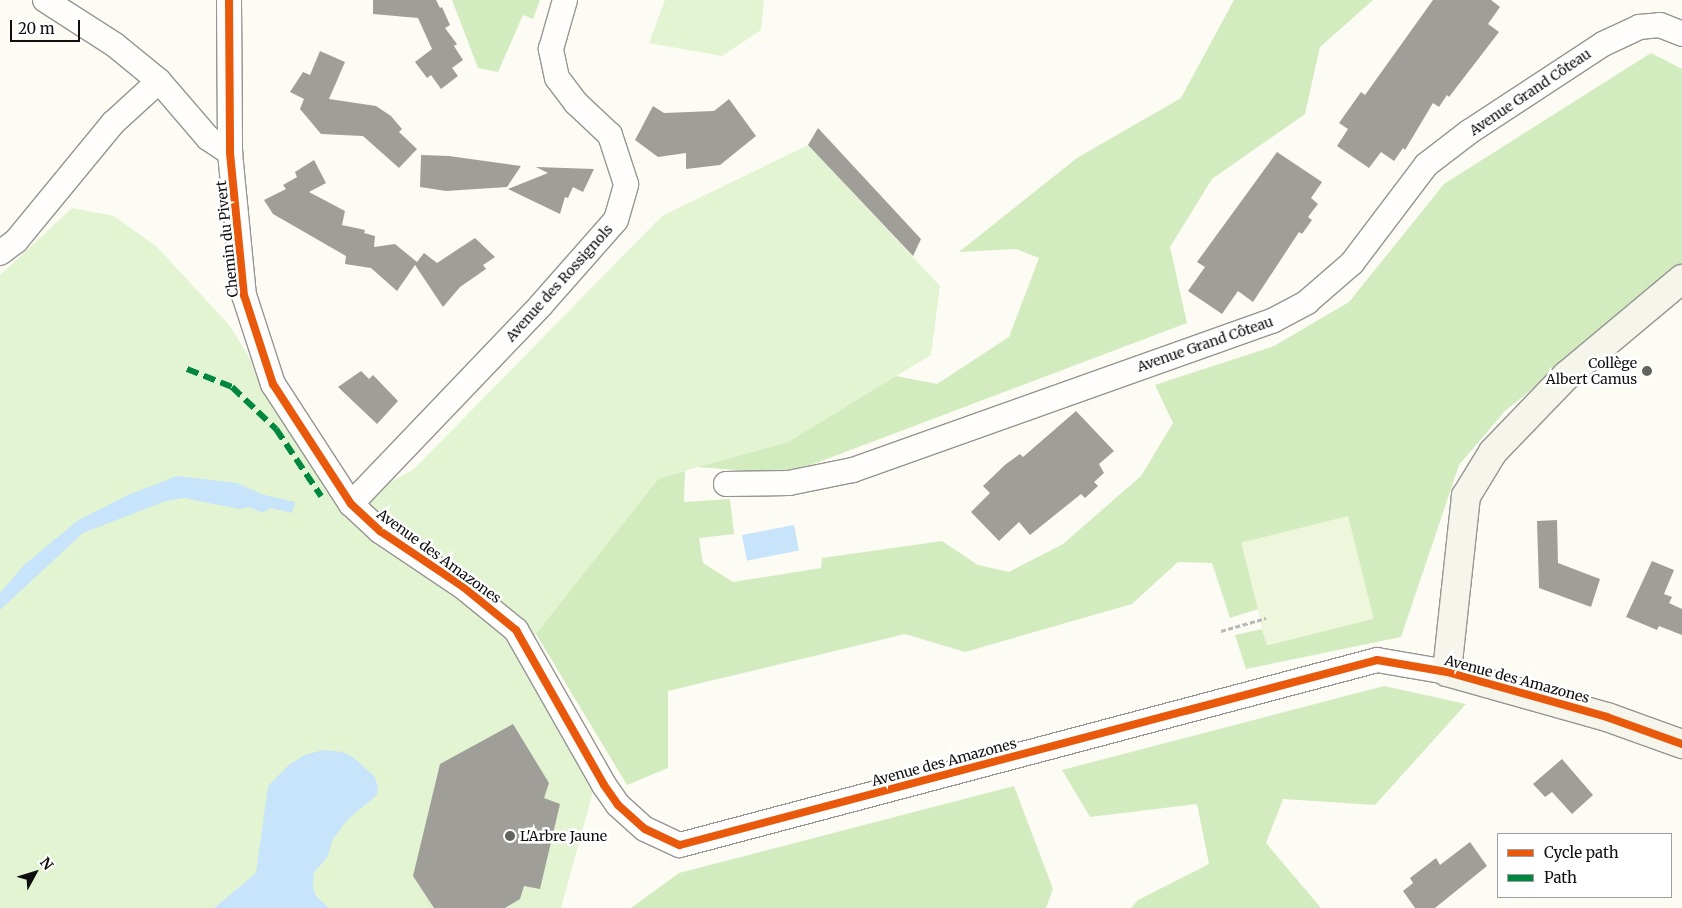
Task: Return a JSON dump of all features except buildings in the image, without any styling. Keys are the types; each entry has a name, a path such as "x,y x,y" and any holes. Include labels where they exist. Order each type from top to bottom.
{"street":[{"path":"45,0 115,45 159,81 208,138 230,153"},
{"name":"Chemin du Pivert","path":"229,0 230,153 244,295 273,384 351,504"},
{"name":"Avenue des Rossignols","path":"351,504 541,305 616,220 626,184 610,135 576,103 557,78 551,49 565,0"},
{"name":"Avenue Grand Côteau","path":"726,484 789,484 854,470 1272,321 1307,302 1352,263 1426,165 1469,132 1603,44 1639,27 1660,25 1682,34"},
{"path":"0,253 16,241 114,123 159,81"},
{"path":"1447,672 1466,496 1493,452 1567,375 1682,279"},
{"name":"Avenue des Amazones","path":"351,504 380,531 462,586 516,630 618,805 645,829 680,845 1377,660 1447,672 1607,716 1682,744"}],"path":[{"path":"1221,631 1266,618"}],"green space":[{"path":"452,0 540,0 533,19 523,15 498,72 478,68"},
{"path":"665,0 764,0 761,30 722,56 649,43"},
{"path":"1234,0 1373,0 1320,47 1305,114 1212,179 1170,247 1187,323 787,474 698,467 788,442 896,376 937,384 1009,337 1039,258 1016,249 959,252 1077,158 1181,98"},
{"path":"1651,53 1682,69 1682,267 1505,411 1459,465 1401,637 1246,669 1235,635 1262,629 1267,645 1258,609 1230,618 1212,563 1178,562 1132,604 965,652 905,634 668,691 668,768 627,785 536,634 659,478 685,471 684,502 730,499 734,534 699,538 703,563 733,582 821,568 822,558 942,541 978,565 1009,572 1063,544 1141,476 1173,423 1155,385 1274,346 1349,302 1444,184"},
{"path":"808,145 940,286 931,355 788,442 659,478 520,655 597,777 561,908 0,908 0,275 72,208 114,216 157,247 230,326 342,510 414,469 662,216"},
{"path":"1348,516 1374,619 1267,645 1241,543"},
{"path":"1384,686 1466,704 1375,805 1283,799 1266,843 1321,908 1131,908 1138,900 1209,864 1197,804 1090,817 1062,770"},
{"path":"1014,786 1053,889 1046,908 631,908 679,873"}],"water":[{"path":"177,476 237,483 264,495 295,502 292,513 271,508 262,513 249,507 239,509 184,498 166,501 83,533 0,610 0,593 24,565 77,521 128,495"},
{"path":"794,525 799,551 747,561 742,535"},
{"path":"323,750 343,752 354,758 375,777 378,788 377,795 348,819 333,839 327,858 314,872 313,886 316,896 329,908 214,908 256,873 268,786 290,764 305,755"}],"marked path":[{"path":"187,369 232,387 276,429 321,496"}],"cycle path":[{"path":"229,0 230,153 244,295 273,384 351,504 380,531 462,586 516,630 604,785 618,805 645,829 680,845 1377,660 1447,672 1607,717 1682,744"}],"place":[{"name":"Collège Albert Camus","path":"1647,371"},
{"name":"L'Arbre Jaune","path":"510,836"}]}
